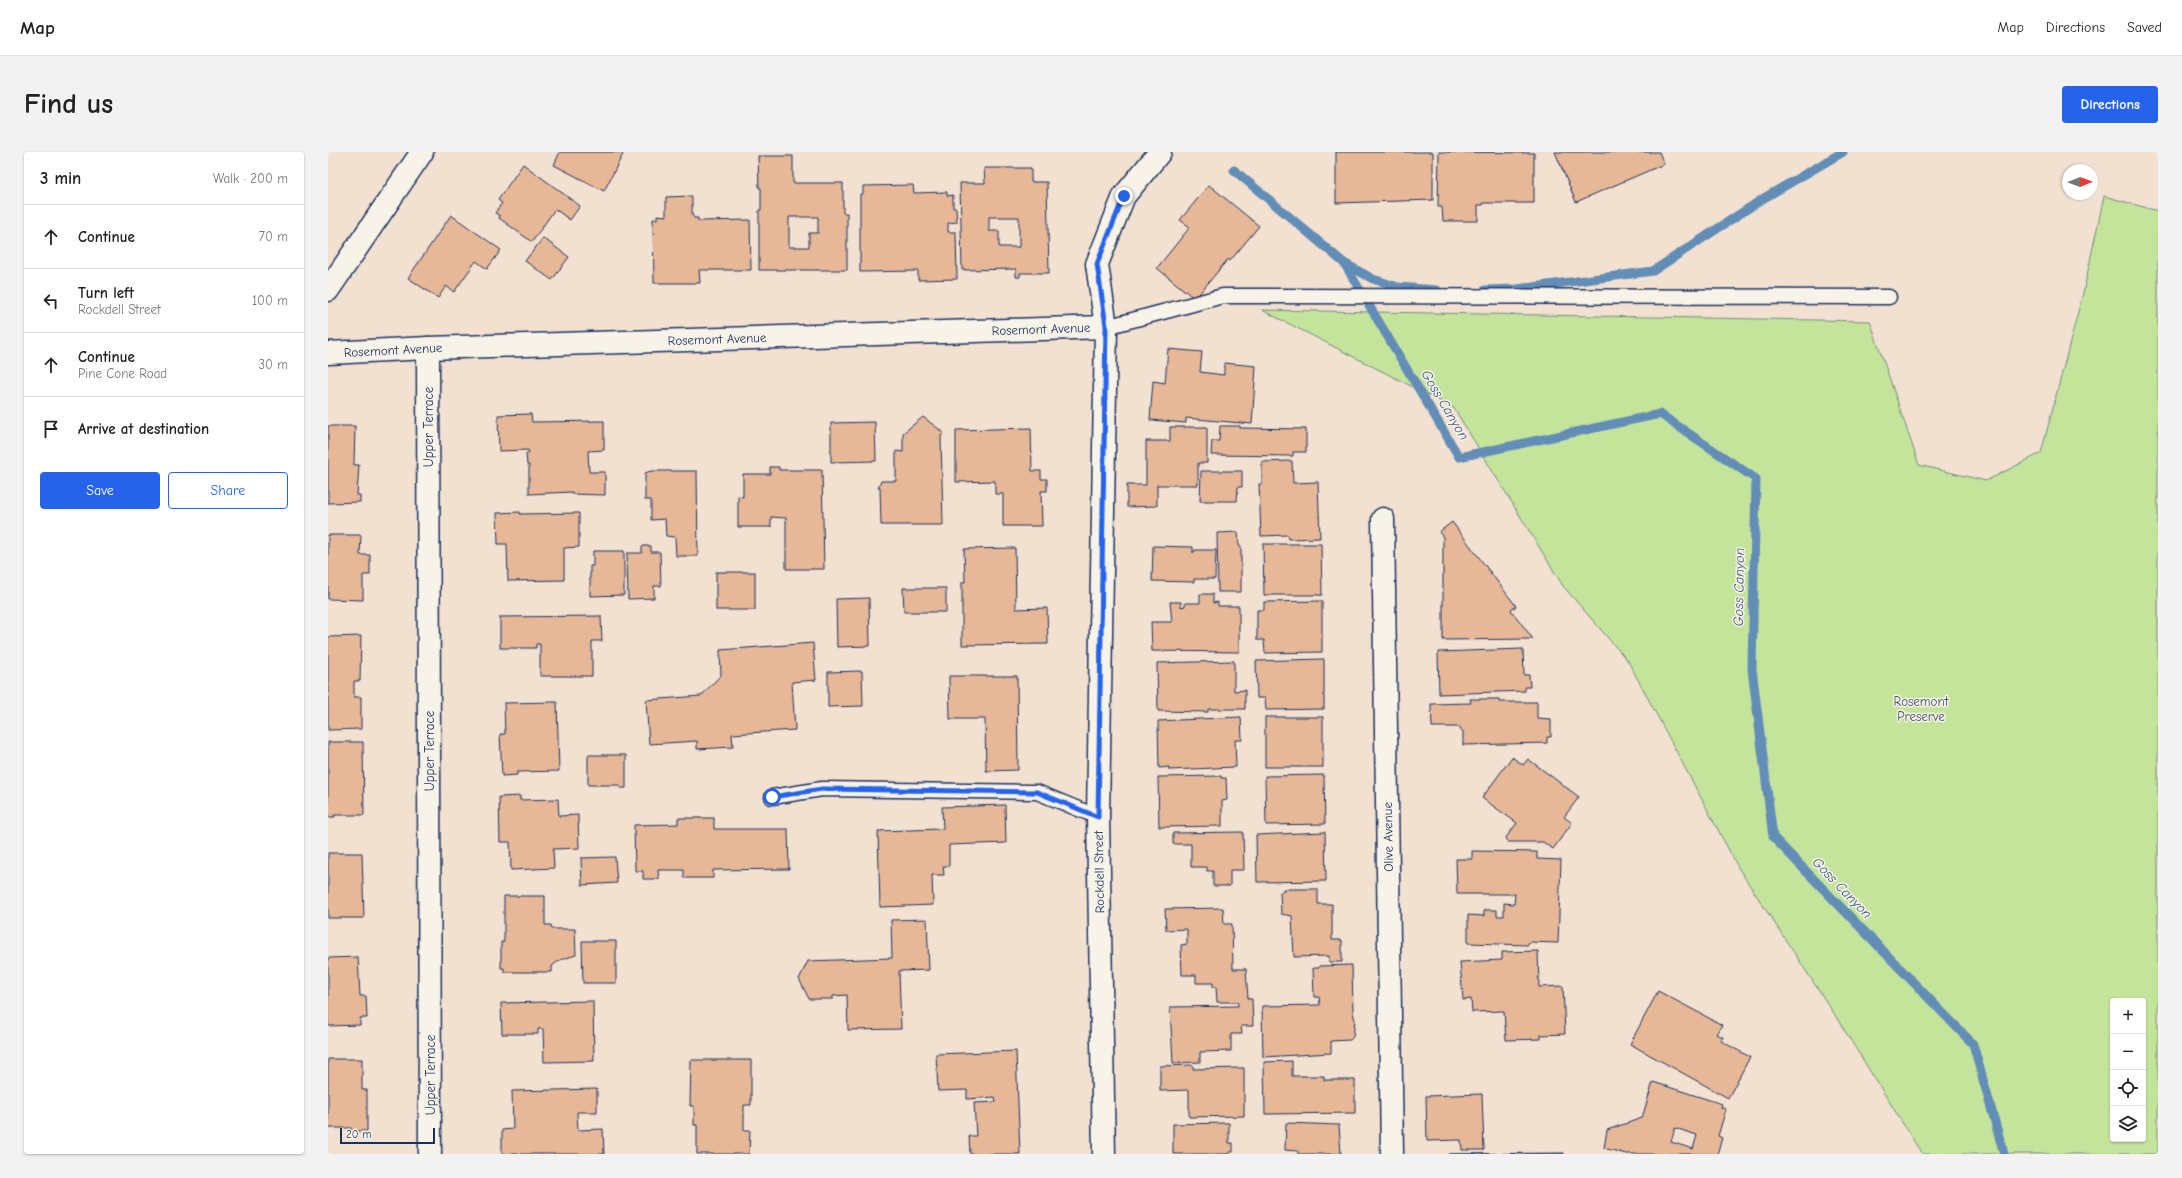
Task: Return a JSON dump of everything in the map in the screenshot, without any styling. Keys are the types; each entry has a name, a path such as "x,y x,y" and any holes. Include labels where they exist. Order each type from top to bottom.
{"street":[{"path":"328,290 422,152"},
{"name":"Rockdell Street","path":"1104,1154 1098,817 1106,326 1097,264 1124,196 1160,152"},
{"name":"Rosemont Avenue","path":"328,353 428,348 1106,326"},
{"name":"Upper Terrace","path":"428,348 430,1154"},
{"name":"Olive Avenue","path":"1383,519 1392,1154"}],"lane":[{"path":"1106,326 1223,296 1889,297"},
{"path":"772,797 822,789 1037,792 1098,817"}],"green space":[{"name":"Rosemont Preserve","path":"2104,196 2158,211 2158,1154 1922,1154 1833,1012 1739,869 1628,661 1563,586 1454,408 1262,310 1870,321 1919,465 1986,481 2041,453 2084,289"}],"building":[{"path":"560,152 624,152 604,191 554,165"},
{"path":"1336,152 1433,152 1433,200 1336,203"},
{"path":"1439,152 1534,153 1534,203 1483,203 1483,205 1478,205 1478,221 1443,221 1442,207 1438,207"},
{"path":"1555,152 1659,152 1664,164 1576,202"},
{"path":"758,156 793,156 793,183 843,183 843,213 847,213 847,270 759,270 759,210 761,210 761,188 759,188","holes":["789,217 818,217 818,233 809,233 809,247 789,247"]},
{"path":"523,164 580,206 570,220 555,209 532,242 499,218 500,216 495,213 502,203 498,200"},
{"path":"984,168 1031,168 1031,182 1047,182 1049,273 1020,273 1020,277 1016,277 1016,269 962,270 960,183 985,183","holes":["989,217 1019,217 1019,247 999,247 999,231 989,231"]},
{"path":"913,185 914,193 947,192 947,196 953,195 953,208 956,208 957,222 948,223 948,232 956,232 957,279 918,280 918,271 860,272 860,194 863,194 863,186"},
{"path":"1209,185 1259,226 1230,261 1228,259 1195,299 1157,268 1190,227 1180,220"},
{"path":"692,196 692,215 694,218 698,218 698,221 750,220 751,270 699,270 700,283 654,283 653,219 657,219 657,215 666,216 666,197"},
{"path":"451,215 501,250 487,269 476,261 454,292 446,286 438,298 408,278"},
{"path":"543,238 569,257 552,280 525,261"},
{"path":"1168,349 1202,352 1200,372 1224,375 1224,363 1256,366 1252,424 1186,418 1186,423 1150,420 1153,381 1165,383"},
{"path":"531,414 532,422 604,421 604,450 588,451 589,472 605,472 605,495 572,494 572,492 529,494 529,465 527,465 526,453 529,453 528,450 499,451 498,415"},
{"path":"923,417 944,433 941,436 943,525 881,525 880,487 878,487 881,481 896,481 896,451 903,452 903,433"},
{"path":"875,422 876,461 831,462 831,423"},
{"path":"328,426 355,426 354,465 359,465 357,495 360,495 360,502 328,503"},
{"path":"1220,426 1240,426 1240,428 1306,429 1306,452 1293,452 1293,456 1211,455 1212,441 1219,441"},
{"path":"1170,427 1207,427 1207,463 1198,463 1198,485 1157,485 1157,506 1127,507 1127,485 1146,485 1146,441 1170,441"},
{"path":"1031,428 1032,471 1041,471 1041,479 1047,479 1047,491 1041,491 1042,526 1003,526 1003,494 995,494 995,481 956,482 956,430"},
{"path":"1292,461 1293,483 1318,482 1320,538 1289,539 1288,535 1261,536 1259,484 1262,484 1262,462"},
{"path":"770,467 779,467 779,470 822,470 824,569 786,569 786,518 771,517 771,527 738,527 738,496 743,497 743,474 770,474"},
{"path":"651,471 697,471 698,556 676,556 675,537 666,536 665,519 651,520 651,500 645,500 645,473"},
{"path":"1201,471 1242,471 1242,487 1238,487 1237,501 1200,501"},
{"path":"520,512 520,514 579,513 579,547 564,548 564,580 508,581 507,544 498,544 497,513"},
{"path":"1452,522 1516,606 1511,610 1533,639 1443,640 1443,537 1439,532"},
{"path":"1238,532 1239,546 1241,546 1241,592 1218,592 1217,533"},
{"path":"328,535 361,535 360,555 370,555 370,575 363,575 363,600 328,599"},
{"path":"1263,544 1321,544 1322,595 1264,595"},
{"path":"642,546 651,546 651,552 660,552 661,586 654,586 654,598 628,599 627,553 642,553"},
{"path":"1153,546 1193,547 1193,553 1195,550 1216,550 1215,579 1194,579 1194,582 1152,581"},
{"path":"1015,548 1016,609 1047,608 1048,644 962,645 962,582 965,582 964,549"},
{"path":"593,551 624,551 624,595 590,596 590,566 593,566"},
{"path":"716,572 755,572 755,610 716,610"},
{"path":"903,588 946,588 946,612 904,612"},
{"path":"1200,594 1213,594 1213,603 1218,602 1218,606 1239,606 1239,652 1152,651 1151,622 1172,622 1170,602 1181,602 1181,607 1185,606 1185,603 1200,603"},
{"path":"869,598 870,646 837,647 836,599"},
{"path":"1322,601 1322,652 1265,653 1264,640 1257,640 1257,610 1264,610 1264,602"},
{"path":"601,616 602,641 592,641 592,676 540,676 540,644 536,644 536,648 500,648 500,617"},
{"path":"361,636 360,681 354,681 354,697 361,697 361,729 328,730 328,637"},
{"path":"813,643 816,680 792,682 795,730 732,734 733,747 697,749 697,741 649,744 646,700 701,696 721,675 720,650"},
{"path":"1523,649 1524,675 1529,675 1530,687 1525,687 1525,691 1439,694 1438,652"},
{"path":"1324,659 1324,709 1266,710 1265,698 1257,698 1256,661"},
{"path":"1234,661 1234,691 1245,690 1245,709 1208,709 1208,712 1158,711 1157,663"},
{"path":"862,671 863,706 828,707 828,672"},
{"path":"949,676 1017,676 1018,770 986,771 985,719 950,719"},
{"path":"1470,699 1499,699 1499,702 1537,702 1537,718 1551,719 1551,737 1547,737 1547,743 1463,745 1463,731 1461,731 1460,727 1432,727 1431,704 1471,703"},
{"path":"557,702 559,771 517,772 517,775 502,776 500,734 505,734 504,703"},
{"path":"1241,717 1242,740 1235,740 1236,767 1169,770 1169,767 1159,768 1158,721"},
{"path":"1265,717 1323,717 1323,767 1265,767"},
{"path":"328,742 363,742 364,815 334,815 335,817 328,817"},
{"path":"588,755 626,755 626,788 620,788 620,785 588,785"},
{"path":"1512,757 1523,765 1528,759 1579,797 1564,817 1572,823 1553,849 1543,842 1508,842 1505,839 1517,823 1482,798"},
{"path":"1324,775 1325,824 1266,825 1265,776"},
{"path":"1221,776 1221,778 1226,778 1227,800 1222,801 1222,826 1159,827 1158,777"},
{"path":"520,796 520,800 558,799 559,816 578,815 579,848 553,849 554,868 511,870 510,842 500,842 499,797"},
{"path":"1005,805 1006,843 949,845 949,866 943,866 944,875 932,875 933,905 880,907 878,831 943,829 942,807"},
{"path":"678,818 714,818 714,829 788,829 789,869 713,870 713,878 684,878 684,870 658,870 659,879 643,879 643,871 635,871 634,825 678,824"},
{"path":"1243,832 1244,870 1230,870 1230,886 1213,886 1213,871 1207,871 1207,867 1191,867 1191,844 1173,844 1173,833"},
{"path":"1325,832 1326,881 1257,882 1256,835"},
{"path":"1472,851 1537,852 1537,859 1561,860 1558,943 1529,942 1528,945 1468,943 1468,915 1484,916 1484,910 1497,910 1497,916 1504,916 1504,903 1514,904 1515,894 1457,894 1456,859 1472,859"},
{"path":"328,853 362,853 364,918 328,918"},
{"path":"615,857 617,883 582,885 581,858"},
{"path":"1283,889 1318,889 1318,904 1332,904 1332,940 1342,940 1342,962 1329,962 1329,956 1294,957 1292,916 1281,914 1280,892 1283,892"},
{"path":"504,896 545,896 545,925 551,925 552,929 575,929 576,955 560,960 552,966 552,972 504,972 504,968 501,968 501,942 504,942"},
{"path":"1223,908 1224,924 1232,924 1233,969 1246,969 1248,999 1252,999 1253,1026 1241,1026 1242,1034 1231,1034 1231,1051 1200,1052 1200,1062 1173,1063 1170,1007 1238,1006 1238,1002 1217,1002 1216,987 1213,987 1213,983 1196,983 1196,975 1182,975 1181,945 1187,944 1187,929 1166,930 1165,909"},
{"path":"927,919 929,970 899,971 901,1029 848,1030 847,995 833,996 833,999 809,999 799,979 808,961 892,958 891,920"},
{"path":"582,941 616,941 616,983 583,983"},
{"path":"1538,951 1539,987 1563,986 1565,1034 1541,1035 1541,1039 1506,1040 1504,1011 1472,1012 1471,999 1463,1000 1460,962 1502,960 1502,952"},
{"path":"358,957 360,996 366,996 367,1018 360,1018 360,1025 328,1026 328,958"},
{"path":"1352,965 1353,1013 1355,1020 1353,1037 1350,1040 1331,1041 1331,1053 1263,1057 1262,1006 1320,1005 1319,997 1314,997 1313,968 1319,968 1319,966"},
{"path":"1658,991 1722,1025 1716,1034 1723,1037 1721,1041 1750,1057 1728,1098 1630,1044"},
{"path":"593,1001 594,1061 544,1062 543,1029 538,1029 538,1034 502,1034 501,1003"},
{"path":"1016,1051 1020,1154 970,1154 969,1136 976,1136 974,1103 996,1102 995,1097 967,1099 967,1090 938,1091 936,1054"},
{"path":"328,1059 362,1059 362,1090 367,1090 367,1131 352,1131 351,1128 328,1128"},
{"path":"691,1060 751,1060 751,1105 744,1105 744,1130 750,1130 749,1154 697,1154 697,1125 694,1125 694,1106 690,1106"},
{"path":"1292,1061 1292,1076 1324,1076 1324,1080 1355,1080 1355,1113 1265,1114 1264,1062"},
{"path":"1193,1065 1193,1069 1244,1068 1244,1116 1189,1117 1189,1090 1160,1091 1160,1066"},
{"path":"1653,1082 1722,1104 1721,1108 1726,1109 1718,1136 1722,1138 1717,1154 1626,1154 1604,1148 1607,1130 1642,1118","holes":["1675,1128 1697,1135 1693,1149 1671,1142"]},
{"path":"597,1089 597,1112 577,1112 578,1130 603,1129 604,1154 502,1154 502,1130 513,1129 512,1091"},
{"path":"1482,1094 1484,1150 1462,1150 1461,1140 1427,1141 1426,1096"},
{"path":"1229,1123 1229,1143 1233,1143 1233,1152 1229,1152 1229,1154 1173,1154 1173,1124"},
{"path":"1286,1123 1339,1125 1341,1154 1298,1154 1298,1151 1285,1150"},
{"path":"1564,1153 1564,1154 1449,1154"}],"waterway":[{"path":"1485,290 1517,289 1653,271 1764,198 1843,152"},
{"path":"1234,170 1344,263 1373,279 1398,287 1437,290"},
{"name":"Goss Canyon","path":"1344,263 1459,457 1660,414 1756,479 1752,669 1773,837 1973,1044 2004,1154"}],"route":[{"path":"772,797 822,789 994,793 1037,792 1098,817 1106,326 1097,264 1124,196"}]}
